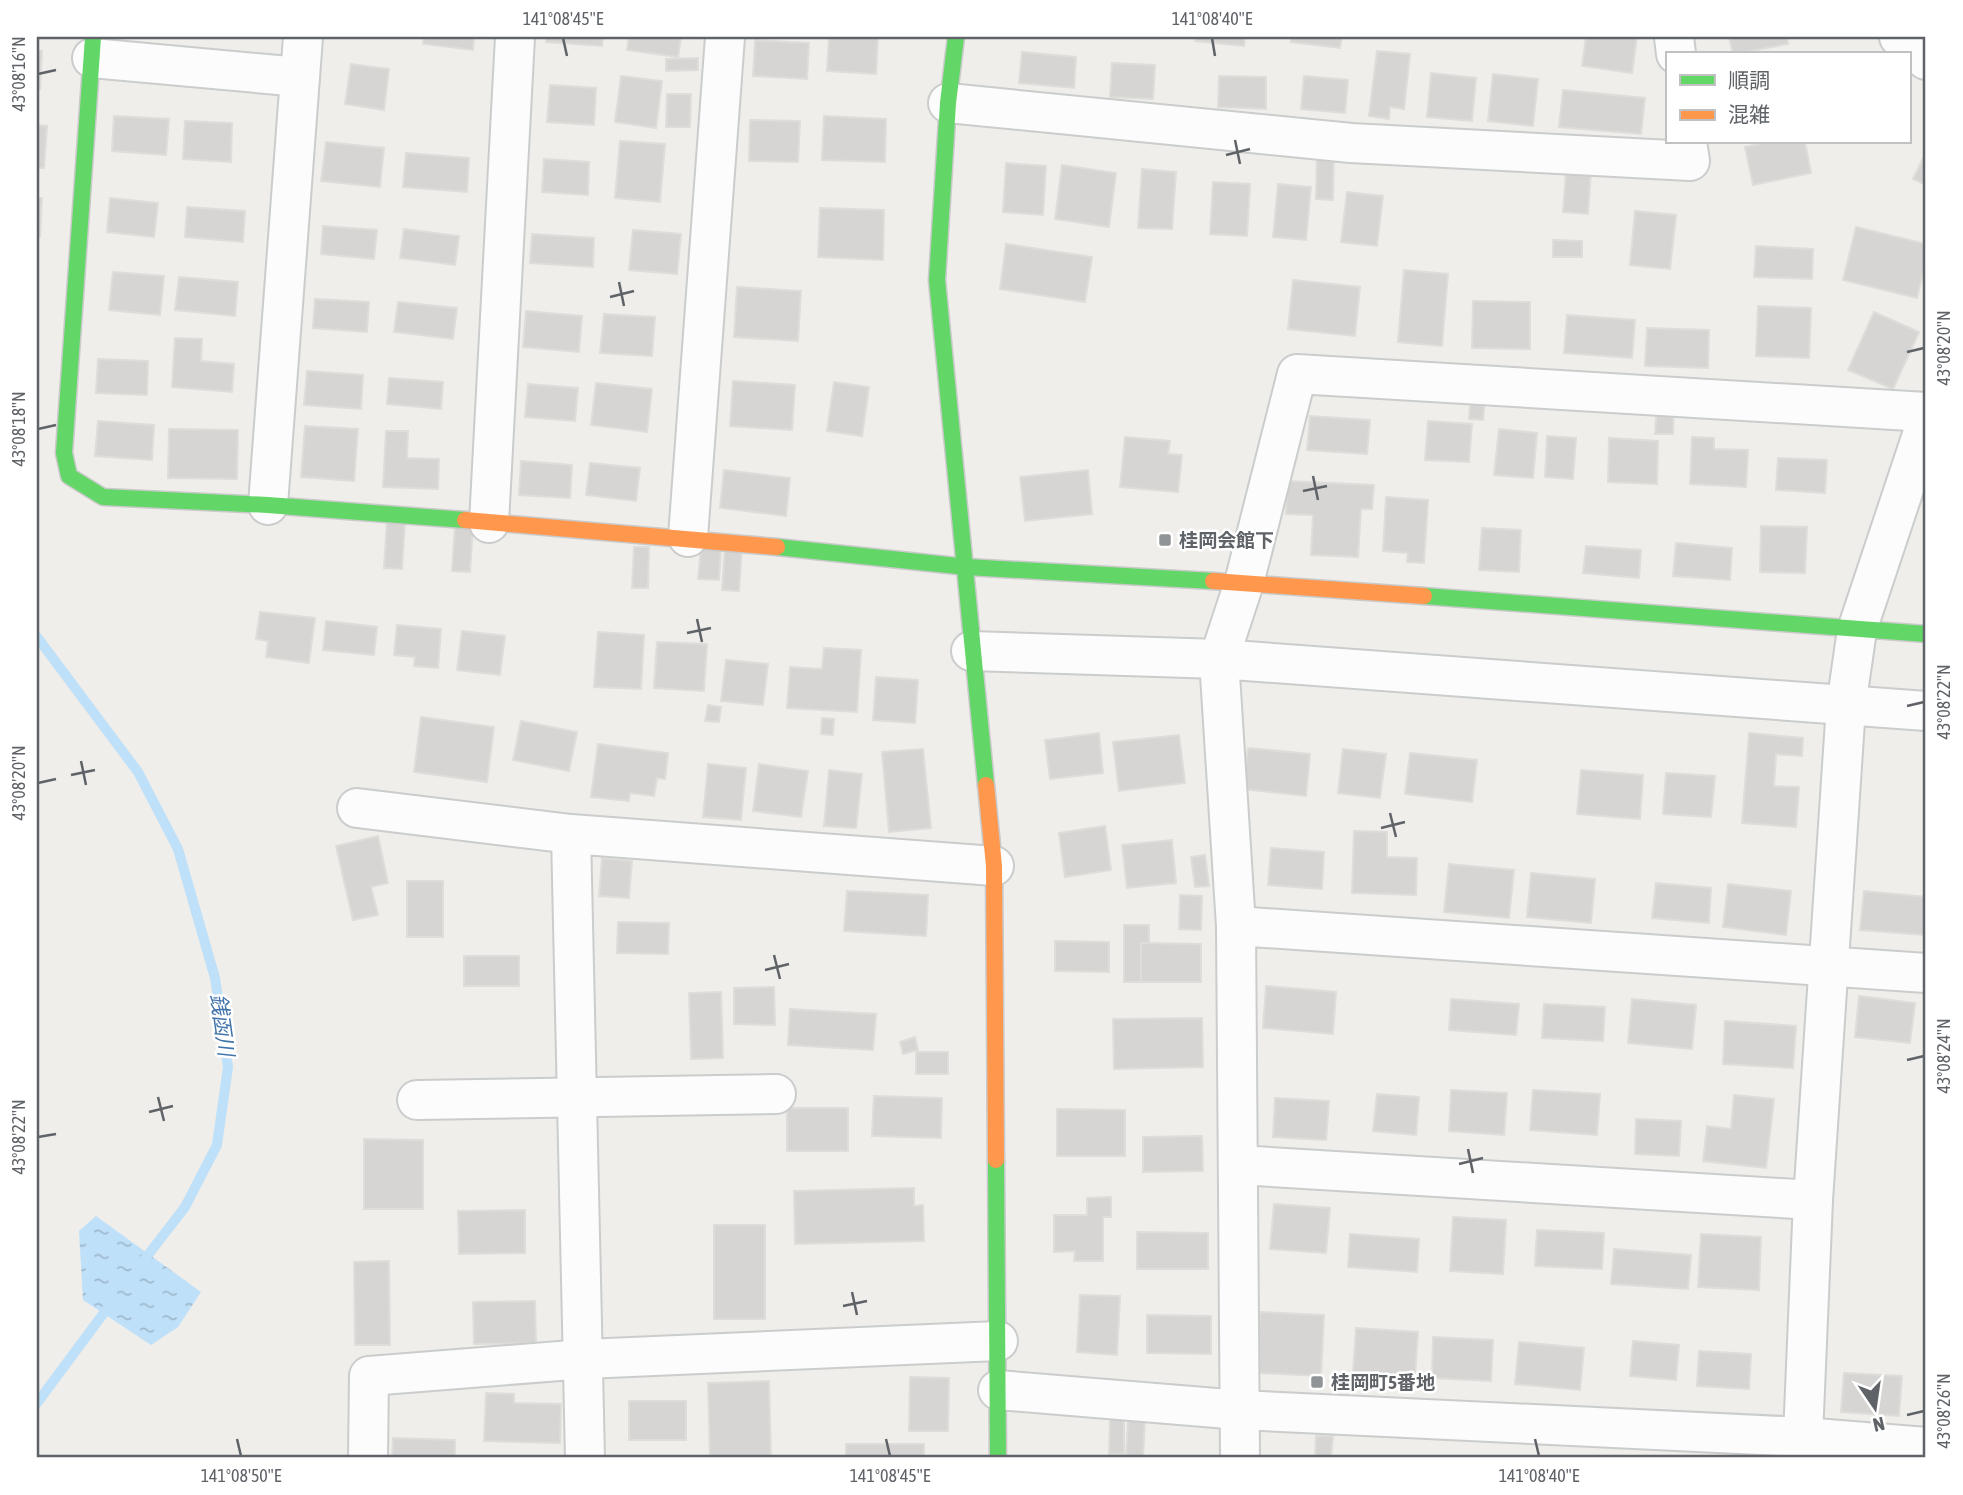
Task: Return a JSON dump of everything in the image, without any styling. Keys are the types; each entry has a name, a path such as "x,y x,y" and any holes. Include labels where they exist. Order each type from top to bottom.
{"street":[{"path":"268,505 303,37"},
{"path":"489,523 515,37"},
{"path":"688,537 725,37"},
{"path":"956,37 948,103 937,280 994,866 998,1458"},
{"path":"1899,37 1926,60"},
{"path":"300,76 92,47 64,453 69,476 103,497 268,505 688,537 967,567 1244,583 1926,634"},
{"path":"948,103 1351,143 1690,161 1687,144"},
{"path":"1240,1458 1236,926 1219,659 1244,583 1297,374 1926,412"},
{"path":"1803,1437 1813,1200 1846,706 1857,630 1926,424"},
{"path":"971,651 1219,659 1926,711"},
{"path":"357,808 571,834 994,866"},
{"path":"571,834 585,1359 585,1458"},
{"path":"1236,926 1926,973"},
{"path":"416,1100 776,1094"},
{"path":"1238,1165 1813,1200"},
{"path":"368,1458 369,1376 585,1359 998,1341"},
{"path":"998,1390 1613,1443 1803,1437 1844,1449 1926,1447"}],"water":[{"path":"96,1216 201,1292 178,1327 151,1345 83,1300 79,1231"}],"building":[{"path":"424,37 474,37 473,50 423,44"},
{"path":"546,37 603,37 602,46 546,42"},
{"path":"629,37 681,37 678,57 627,50"},
{"path":"829,37 878,37 876,74 827,71"},
{"path":"1196,37 1245,37 1244,46 1195,41"},
{"path":"1291,37 1342,37 1340,48 1291,42"},
{"path":"1586,37 1637,37 1632,73 1582,66"},
{"path":"1729,37 1787,37 1788,44 1733,52"},
{"path":"755,40 809,43 807,79 753,76"},
{"path":"37,50 42,51 40,89 37,89"},
{"path":"1377,51 1410,54 1404,109 1390,107 1389,119 1369,116"},
{"path":"1022,52 1076,57 1074,88 1019,83"},
{"path":"698,58 698,70 666,71 666,59"},
{"path":"1112,63 1155,65 1153,99 1110,97"},
{"path":"351,64 389,69 384,110 345,104"},
{"path":"1431,73 1476,78 1472,121 1427,117"},
{"path":"1493,74 1538,79 1533,126 1488,121"},
{"path":"621,76 662,81 656,128 615,122"},
{"path":"1219,76 1266,77 1266,109 1218,107"},
{"path":"1304,76 1348,80 1345,113 1301,109"},
{"path":"550,85 596,88 594,125 547,122"},
{"path":"1563,90 1645,98 1641,134 1559,127"},
{"path":"667,94 691,94 690,127 666,127"},
{"path":"114,116 169,119 166,155 112,151"},
{"path":"824,116 886,119 885,162 822,160"},
{"path":"750,120 800,121 798,162 749,161"},
{"path":"185,121 232,123 231,162 183,159"},
{"path":"37,125 47,126 44,168 37,168"},
{"path":"620,141 665,144 660,202 615,198"},
{"path":"326,142 384,148 380,187 321,181"},
{"path":"1759,144 1805,144 1811,173 1753,185 1745,147"},
{"path":"1317,149 1334,150 1333,200 1316,199"},
{"path":"1926,152 1926,185 1913,179"},
{"path":"406,153 469,158 467,192 403,187"},
{"path":"544,159 589,162 588,195 542,192"},
{"path":"1006,163 1046,166 1043,215 1003,212"},
{"path":"1062,165 1116,173 1109,227 1055,219"},
{"path":"1142,169 1176,172 1172,229 1138,228"},
{"path":"1566,171 1591,172 1588,214 1563,212"},
{"path":"1213,182 1250,184 1247,236 1210,234"},
{"path":"1278,184 1311,187 1306,240 1273,237"},
{"path":"1347,192 1383,196 1377,246 1341,242"},
{"path":"37,198 42,198 40,237 37,237"},
{"path":"110,198 158,203 154,237 107,232"},
{"path":"187,207 245,211 243,242 185,237"},
{"path":"820,208 884,210 883,260 818,257"},
{"path":"1635,211 1676,215 1670,269 1630,265"},
{"path":"323,226 377,230 374,259 321,254"},
{"path":"1856,227 1926,244 1926,261 1917,298 1843,280"},
{"path":"404,229 459,236 455,265 400,258"},
{"path":"633,230 681,234 677,274 629,270"},
{"path":"532,234 594,238 593,267 530,263"},
{"path":"1553,240 1582,241 1582,257 1553,257"},
{"path":"1006,244 1092,257 1085,302 1000,289"},
{"path":"1756,246 1813,249 1812,279 1754,277"},
{"path":"1404,270 1448,274 1442,346 1398,342"},
{"path":"113,272 164,276 160,315 109,310"},
{"path":"179,277 238,282 235,316 175,310"},
{"path":"1293,280 1360,287 1355,336 1288,329"},
{"path":"737,287 801,291 798,341 734,337"},
{"path":"315,299 369,302 367,332 313,328"},
{"path":"1473,301 1530,302 1530,349 1472,348"},
{"path":"398,302 457,308 453,339 394,332"},
{"path":"1758,306 1811,308 1809,358 1756,356"},
{"path":"526,311 582,316 579,352 523,347"},
{"path":"1874,312 1919,332 1893,389 1848,370"},
{"path":"604,314 655,317 652,356 600,353"},
{"path":"1567,315 1635,320 1632,358 1564,353"},
{"path":"1647,328 1709,330 1708,368 1645,366"},
{"path":"175,338 202,339 201,361 234,364 232,392 172,387"},
{"path":"98,359 148,361 147,395 96,393"},
{"path":"307,371 363,375 361,409 304,405"},
{"path":"389,378 443,382 441,409 387,404"},
{"path":"733,381 795,385 792,430 730,426"},
{"path":"834,382 869,387 862,436 827,431"},
{"path":"596,383 652,389 647,432 591,425"},
{"path":"528,384 578,388 575,421 525,417"},
{"path":"1471,388 1486,389 1483,420 1469,419"},
{"path":"1657,403 1674,404 1673,434 1655,434"},
{"path":"1310,416 1370,420 1367,454 1307,450"},
{"path":"98,421 154,425 152,460 95,456"},
{"path":"1428,421 1472,424 1469,462 1425,460"},
{"path":"305,426 358,429 354,481 301,477"},
{"path":"169,429 238,430 237,479 168,478"},
{"path":"1499,429 1537,433 1533,478 1494,475"},
{"path":"386,431 408,431 407,458 439,459 438,489 383,487"},
{"path":"1547,436 1576,438 1573,479 1545,477"},
{"path":"1125,437 1170,441 1168,454 1182,455 1178,492 1120,487"},
{"path":"1692,437 1714,438 1714,449 1748,450 1746,487 1690,484"},
{"path":"1609,438 1658,441 1657,484 1608,482"},
{"path":"1778,458 1827,460 1825,493 1776,490"},
{"path":"521,461 572,465 570,498 519,495"},
{"path":"590,463 640,468 636,501 586,495"},
{"path":"724,470 790,478 786,516 720,508"},
{"path":"1088,470 1092,514 1025,521 1020,477"},
{"path":"1287,481 1374,485 1372,509 1361,509 1358,557 1311,555 1313,515 1286,514"},
{"path":"1386,497 1428,500 1424,563 1407,562 1408,553 1383,551"},
{"path":"387,520 405,521 402,569 384,568"},
{"path":"455,525 473,526 470,572 452,571"},
{"path":"1761,526 1807,527 1805,573 1760,572"},
{"path":"1482,528 1521,530 1519,572 1479,570"},
{"path":"1676,543 1732,548 1730,580 1673,576"},
{"path":"725,546 742,547 739,591 722,590"},
{"path":"1586,546 1641,550 1639,578 1583,573"},
{"path":"634,547 649,547 648,588 632,588"},
{"path":"701,547 721,548 719,580 698,579"},
{"path":"260,612 315,618 309,663 266,657 268,641 256,639"},
{"path":"326,621 377,627 374,655 323,650"},
{"path":"397,625 441,629 438,668 414,666 415,657 394,655"},
{"path":"462,631 505,636 500,675 457,670"},
{"path":"598,632 644,635 641,689 594,687"},
{"path":"657,642 707,644 704,691 654,688"},
{"path":"824,648 861,650 857,712 787,708 790,667 822,669"},
{"path":"726,660 768,664 763,705 721,701"},
{"path":"876,677 918,680 915,723 873,720"},
{"path":"708,705 721,707 719,722 705,721"},
{"path":"421,717 494,727 487,782 414,772"},
{"path":"822,718 834,719 833,735 821,734"},
{"path":"521,721 577,732 569,771 513,760"},
{"path":"1099,733 1103,773 1050,779 1045,740"},
{"path":"1749,733 1803,738 1802,756 1776,754 1774,786 1799,787 1796,827 1742,823"},
{"path":"1179,735 1185,783 1119,791 1113,742"},
{"path":"598,744 668,753 665,779 657,778 654,796 630,793 629,801 591,797"},
{"path":"1248,748 1310,754 1306,796 1243,789"},
{"path":"923,749 931,828 889,832 882,752"},
{"path":"1343,749 1386,754 1380,798 1338,793"},
{"path":"1410,753 1477,760 1472,802 1405,794"},
{"path":"708,764 746,768 741,820 703,817"},
{"path":"759,764 808,771 801,817 753,811"},
{"path":"829,770 862,774 856,828 824,826"},
{"path":"1581,770 1643,775 1640,819 1577,814"},
{"path":"1666,773 1715,776 1711,817 1663,814"},
{"path":"1105,826 1111,870 1065,877 1059,833"},
{"path":"1354,831 1387,832 1387,857 1417,858 1416,895 1352,893"},
{"path":"378,836 388,883 371,887 378,915 353,920 336,846"},
{"path":"1172,840 1176,883 1127,888 1122,845"},
{"path":"1271,848 1324,852 1322,889 1268,885"},
{"path":"1205,855 1209,886 1195,887 1191,857"},
{"path":"602,858 632,861 629,898 599,896"},
{"path":"1449,864 1514,870 1509,918 1444,912"},
{"path":"1531,873 1595,879 1591,923 1527,917"},
{"path":"407,881 443,881 443,937 407,937"},
{"path":"1656,883 1711,888 1709,923 1652,918"},
{"path":"1728,884 1791,891 1786,935 1723,927"},
{"path":"847,891 928,895 926,936 844,931"},
{"path":"1864,891 1926,897 1924,935 1860,930"},
{"path":"1180,895 1202,896 1201,930 1179,929"},
{"path":"618,922 669,923 668,954 617,953"},
{"path":"1124,925 1149,925 1149,943 1141,943 1141,982 1124,982"},
{"path":"1055,941 1109,942 1109,972 1055,971"},
{"path":"1141,943 1201,944 1201,982 1141,982"},
{"path":"464,956 519,956 519,986 464,986"},
{"path":"1266,986 1336,992 1333,1034 1263,1028"},
{"path":"774,987 775,1025 734,1024 734,988"},
{"path":"721,992 723,1058 691,1059 689,993"},
{"path":"1859,996 1915,1003 1910,1043 1855,1037"},
{"path":"1451,999 1519,1004 1516,1035 1449,1030"},
{"path":"1632,999 1696,1005 1692,1049 1628,1043"},
{"path":"1544,1004 1605,1007 1603,1041 1542,1038"},
{"path":"790,1009 876,1014 873,1050 788,1045"},
{"path":"1202,1018 1203,1067 1114,1069 1113,1019"},
{"path":"1725,1021 1796,1026 1793,1068 1723,1064"},
{"path":"915,1037 918,1050 903,1054 900,1042"},
{"path":"916,1052 948,1052 948,1074 916,1074"},
{"path":"1451,1090 1507,1093 1504,1135 1449,1131"},
{"path":"1533,1090 1600,1094 1597,1135 1530,1130"},
{"path":"1377,1094 1419,1097 1416,1135 1373,1131"},
{"path":"1734,1095 1774,1099 1766,1168 1703,1161 1707,1126 1731,1129"},
{"path":"874,1096 942,1098 941,1138 872,1136"},
{"path":"1275,1098 1329,1101 1326,1140 1273,1137"},
{"path":"787,1108 848,1108 848,1151 787,1151"},
{"path":"1057,1109 1125,1110 1125,1156 1057,1156"},
{"path":"1636,1119 1681,1121 1679,1156 1635,1154"},
{"path":"1202,1136 1203,1171 1143,1172 1143,1137"},
{"path":"364,1139 423,1140 423,1209 364,1209"},
{"path":"914,1188 914,1206 923,1205 924,1241 795,1244 794,1191"},
{"path":"1111,1197 1111,1217 1103,1217 1103,1261 1074,1261 1075,1251 1054,1252 1054,1215 1087,1215 1087,1198"},
{"path":"1274,1204 1330,1208 1326,1253 1270,1249"},
{"path":"525,1210 525,1253 459,1254 458,1211"},
{"path":"1453,1217 1506,1220 1503,1274 1450,1271"},
{"path":"714,1225 765,1225 765,1319 714,1319"},
{"path":"1537,1230 1604,1233 1602,1269 1535,1266"},
{"path":"1137,1232 1208,1233 1208,1269 1137,1269"},
{"path":"1350,1234 1419,1239 1417,1272 1348,1267"},
{"path":"1701,1234 1761,1237 1759,1290 1698,1287"},
{"path":"1614,1249 1691,1255 1688,1289 1611,1284"},
{"path":"389,1261 390,1345 355,1345 354,1262"},
{"path":"1080,1295 1120,1296 1117,1355 1077,1352"},
{"path":"535,1301 536,1343 474,1344 473,1302"},
{"path":"1260,1312 1324,1315 1321,1376 1257,1373"},
{"path":"1147,1315 1211,1316 1211,1354 1147,1353"},
{"path":"1356,1328 1418,1332 1415,1376 1353,1373"},
{"path":"1433,1337 1493,1340 1491,1381 1432,1378"},
{"path":"1633,1341 1679,1345 1676,1380 1630,1376"},
{"path":"1519,1342 1584,1348 1580,1390 1515,1384"},
{"path":"1699,1351 1751,1354 1749,1389 1697,1386"},
{"path":"1844,1373 1902,1376 1899,1416 1841,1412"},
{"path":"910,1377 949,1378 948,1431 909,1431"},
{"path":"769,1381 771,1458 710,1458 708,1383"},
{"path":"486,1393 514,1394 514,1403 561,1404 560,1443 484,1441"},
{"path":"629,1401 686,1401 686,1440 629,1440"},
{"path":"1110,1419 1124,1419 1124,1454 1109,1454"},
{"path":"1128,1420 1145,1420 1143,1456 1126,1456"},
{"path":"1316,1436 1333,1436 1331,1458 1315,1458"},
{"path":"393,1438 455,1440 455,1458 392,1458"},
{"path":"846,1444 924,1444 924,1458 846,1458"}],"waterway":[{"name":"銭函川","path":"37,637 138,772 178,849 215,978 228,1067 217,1145 185,1207 141,1264"},
{"name":"銭函川","path":"37,1403 112,1302"}],"traffic: fast":[{"path":"93,37 64,453 69,476 103,497 268,505 465,520"},
{"path":"956,37 948,103 937,280 986,785"},
{"path":"777,547 967,567 1213,581"},
{"path":"1424,596 1926,634"},
{"path":"996,1160 998,1458"}],"traffic: slow":[{"path":"465,520 777,547"},
{"path":"1213,581 1424,596"},
{"path":"986,785 994,866 996,1160"}],"place":[{"name":"桂岡会館下","path":"1165,540"},
{"name":"桂岡町5番地","path":"1317,1382"}]}
